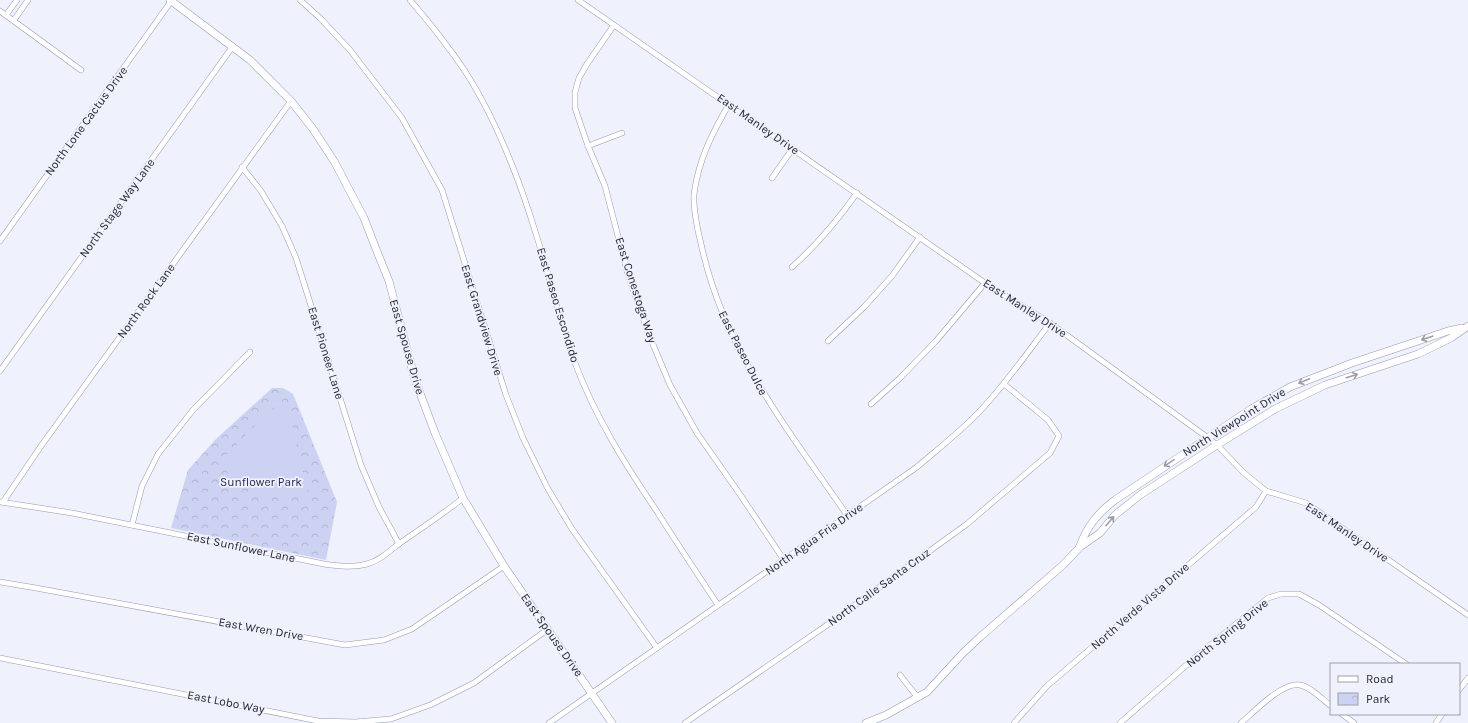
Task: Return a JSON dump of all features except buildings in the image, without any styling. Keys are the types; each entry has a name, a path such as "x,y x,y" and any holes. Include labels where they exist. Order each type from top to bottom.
{"main road":[{"name":"East Spouse Drive","path":"171,0 234,46 250,60 291,101 313,129 334,161 364,218 389,281 415,380 435,433 464,498 504,566 612,723"},
{"name":"North Viewpoint Drive","path":"1080,547 1085,533 1103,509 1251,409 1290,387 1352,363 1448,331 1466,327"},
{"name":"North Viewpoint Drive","path":"866,723 886,715 927,692 962,653 1063,565 1080,547 1100,533 1115,515 1140,495 1275,409 1325,385 1418,354 1451,338 1466,327"}],"street":[{"path":"6,15 17,0"},
{"path":"14,20 28,0"},
{"name":"North Lone Cactus Drive","path":"0,242 171,0"},
{"name":"East Grandview Drive","path":"300,0 320,18 350,50 397,111 442,190 506,395 523,438 548,489 572,530 657,648"},
{"name":"East Paseo Escondido","path":"410,0 432,25 465,72 494,123 517,176 537,235 555,304 575,364 604,429 718,605"},
{"name":"East Manley Drive","path":"578,0 985,282 1050,323 1208,438 1217,445 1244,473 1266,491 1306,503 1468,615"},
{"path":"0,11 81,70"},
{"name":"East Conestoga Way","path":"614,25 579,78 575,92 575,108 588,146 605,186 627,271 647,330 670,385 697,433 784,560"},
{"name":"North Stage Way Lane","path":"0,371 234,46"},
{"name":"North Rock Lane","path":"2,502 291,101"},
{"name":"East Paseo Dulce","path":"729,104 712,134 700,163 694,195 697,228 705,264 718,304 741,353 768,400 847,515"},
{"path":"588,146 622,133"},
{"path":"772,178 793,148"},
{"name":"East Pioneer Lane","path":"242,167 261,191 282,226 293,252 361,465 379,507 399,544"},
{"path":"792,266 813,248 839,218 857,193"},
{"path":"828,341 864,308 892,276 920,237"},
{"path":"871,404 900,378 936,342 985,282"},
{"name":"North Agua Fria Drive","path":"549,723 917,467 955,435 979,412 1004,384 1050,323"},
{"path":"132,525 142,486 158,454 193,410 250,352"},
{"name":"North Calle Santa Cruz","path":"685,723 830,623 967,524 1050,453 1059,436 1048,420 1004,384"},
{"name":"North Verde Vista Drive","path":"1014,723 1047,686 1256,507 1266,491"},
{"name":"East Sunflower Lane","path":"2,502 72,513 345,567 365,565 380,559 464,498"},
{"name":"East Wren Drive","path":"0,582 345,644 384,640 412,629 504,566"},
{"name":"North Spring Drive","path":"1120,723 1198,655 1268,598 1281,594 1299,594 1405,663"},
{"name":"East Lobo Way","path":"0,658 318,721 355,722 392,718 430,705 474,683 548,629"},
{"path":"900,675 918,698"},
{"path":"1460,689 1468,678"},
{"path":"1241,723 1281,690 1292,684 1301,685 1330,705"},
{"path":"1343,715 1354,723"}],"green space":[{"name":"Sunflower Park","path":"272,388 283,388 293,394 337,502 326,560 171,528 188,470 216,439"},
{"path":"279,405 286,407 290,416 308,493 272,494 254,491 235,481 220,462 265,415"}]}
